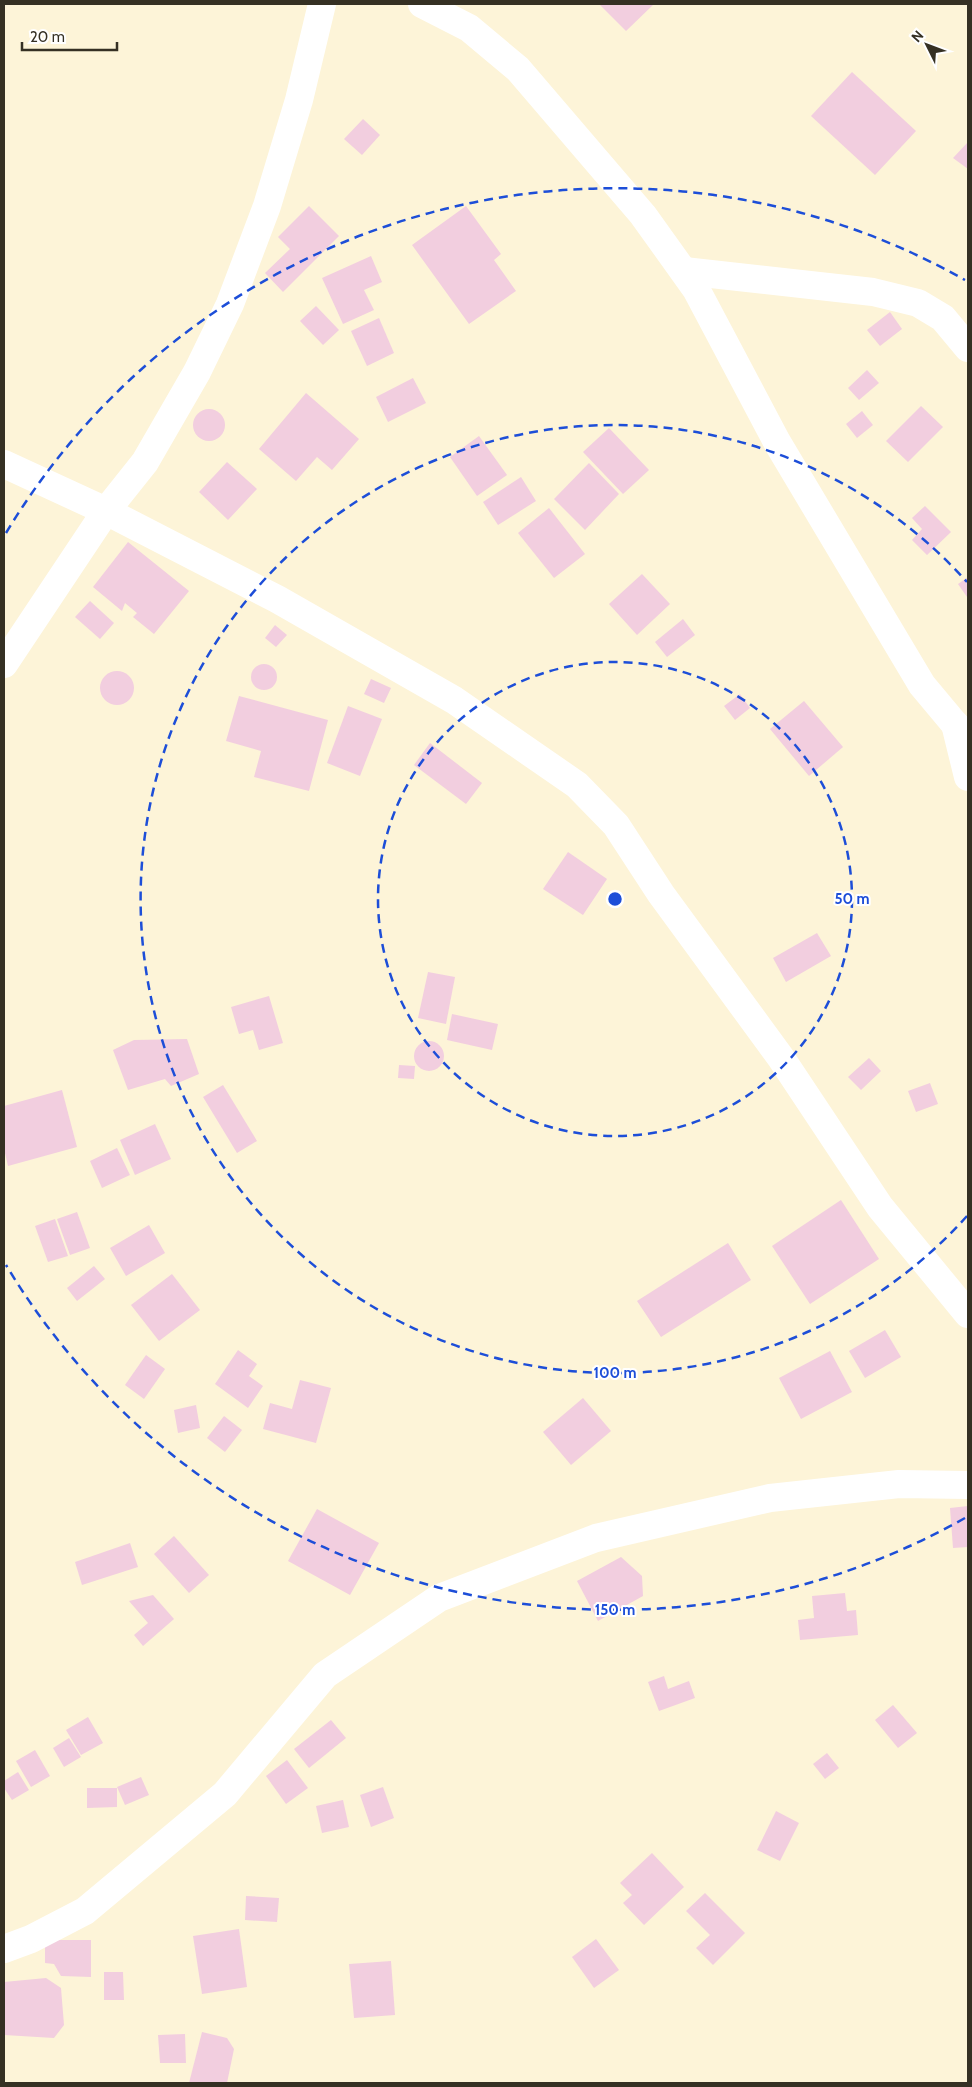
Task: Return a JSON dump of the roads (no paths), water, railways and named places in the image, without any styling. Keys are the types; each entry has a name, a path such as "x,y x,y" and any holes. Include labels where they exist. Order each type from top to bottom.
{"street":[{"path":"4,664 106,511 144,462 197,372 230,304 267,206 299,100 322,4"},
{"path":"422,4 469,28 518,69 643,215 684,271 696,289 777,442 922,684 962,732 968,777"},
{"path":"684,271 873,292 918,303 943,318 968,348"},
{"path":"4,464 106,511 277,599 454,700 577,784 616,825 661,894 781,1058 880,1207 968,1314"},
{"path":"4,1949 31,1939 85,1911 224,1794 325,1675 439,1598 596,1538 770,1498 899,1484 968,1485"}]}
